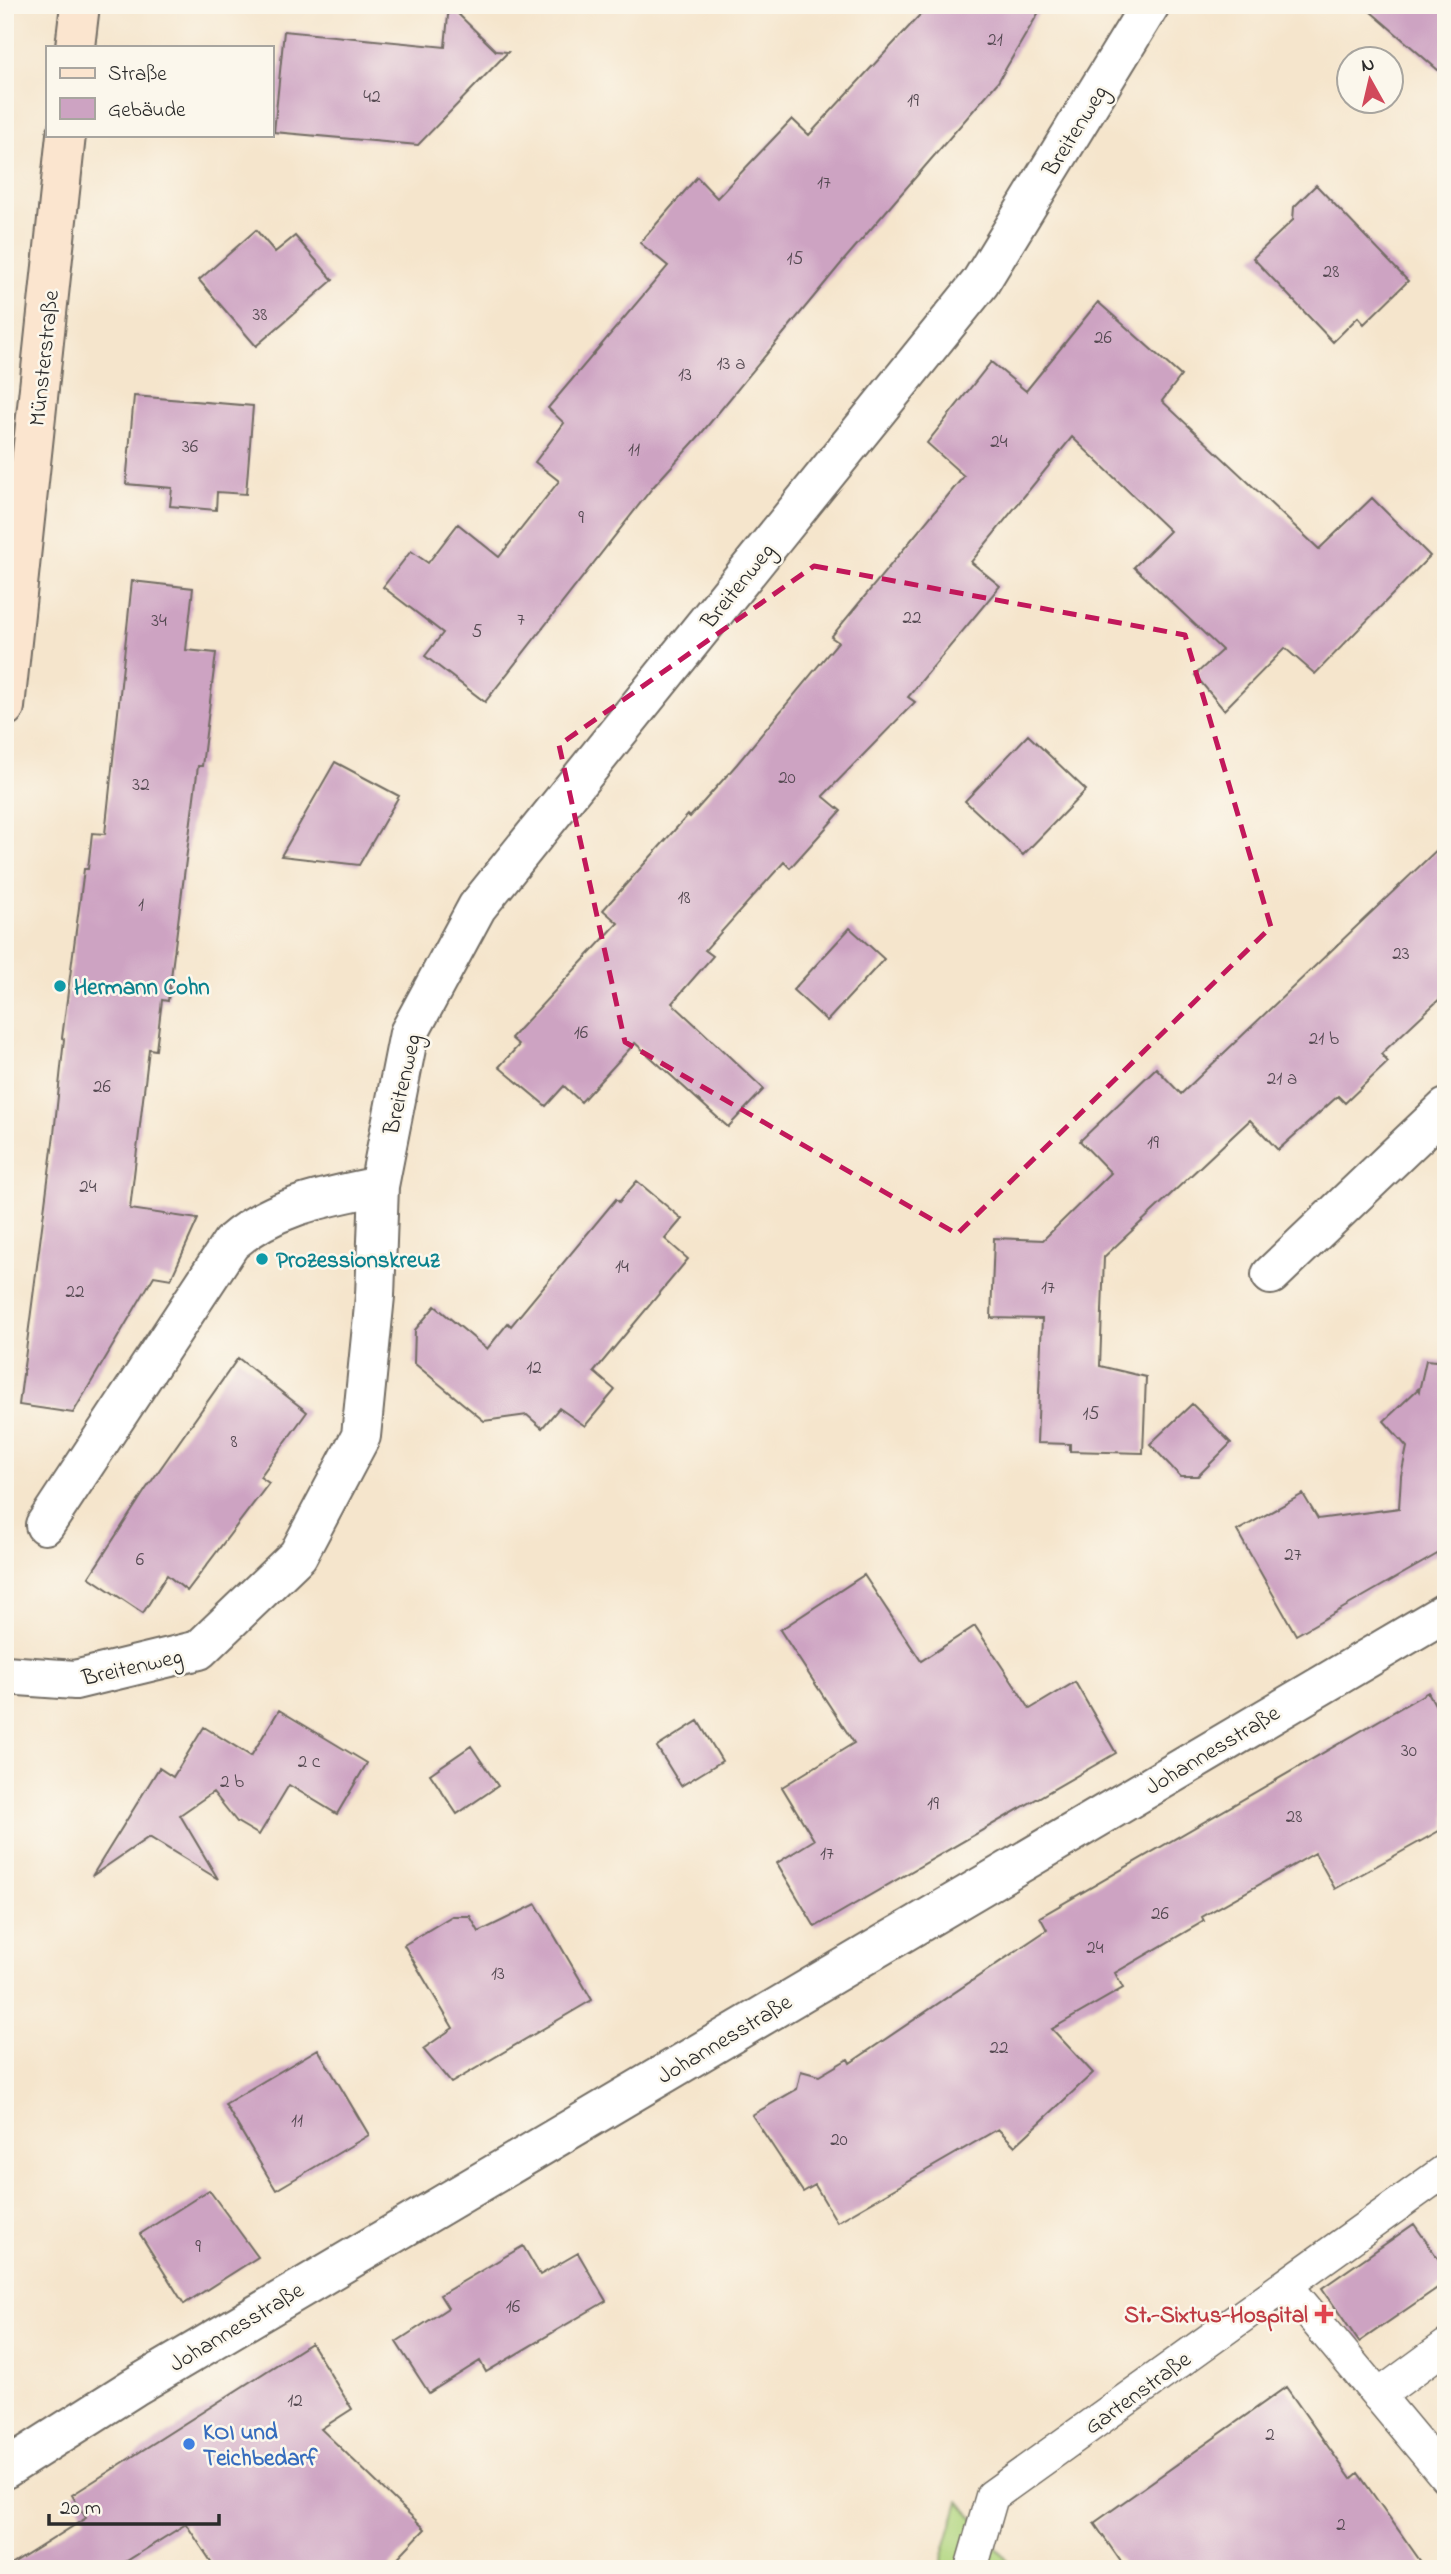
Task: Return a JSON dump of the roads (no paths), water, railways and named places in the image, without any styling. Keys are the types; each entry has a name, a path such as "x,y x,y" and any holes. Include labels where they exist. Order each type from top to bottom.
{"main road":[{"path":"75,46 80,5"},
{"name":"Münsterstraße","path":"5,706 66,136"}],"street":[{"name":"Breitenweg","path":"5,1675 75,1681 199,1650 298,1555 361,1436 375,1296 379,1186 409,1033 477,907 980,283 1150,5"},
{"path":"1271,1275 1446,1108"},
{"path":"45,1525 232,1243 249,1227 271,1215 307,1202 379,1186"},
{"name":"Johannesstraße","path":"5,2469 134,2387 1446,1612"}],"lane":[{"name":"Gartenstraße","path":"971,2569 992,2496 1446,2170"},
{"path":"1286,2285 1446,2477"},
{"path":"1378,2396 1446,2346"}],"place":[{"name":"Hermann Cohn","path":"60,986"},
{"name":"Prozessionskreuz","path":"262,1259"},
{"name":"St.-Sixtus-Hospital","path":"1324,2314"},
{"name":"KOI und Teichbedarf","path":"189,2444"}]}
